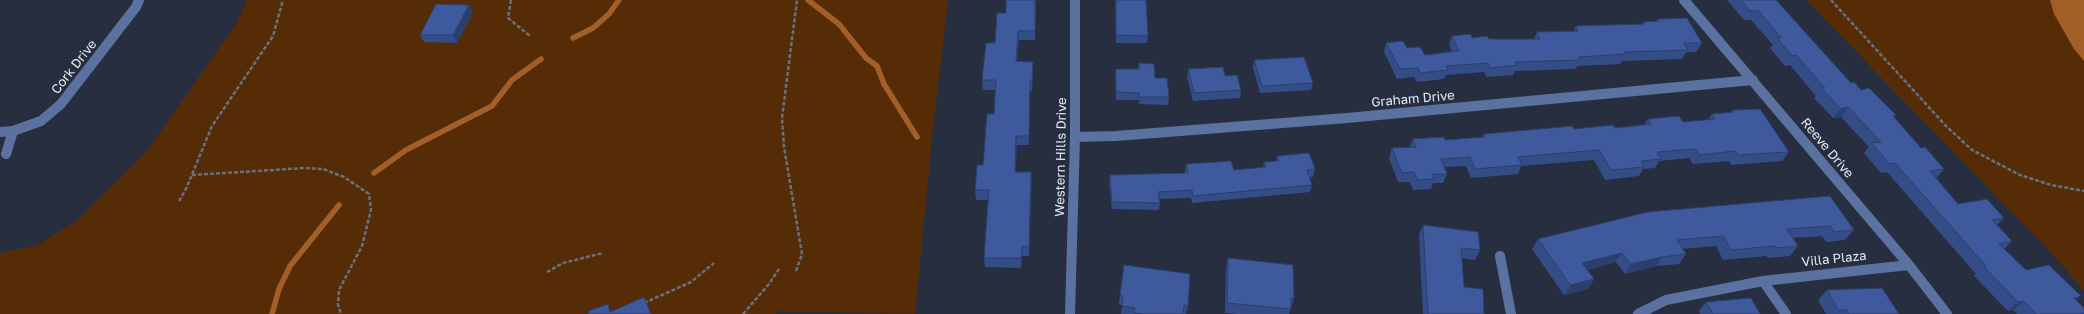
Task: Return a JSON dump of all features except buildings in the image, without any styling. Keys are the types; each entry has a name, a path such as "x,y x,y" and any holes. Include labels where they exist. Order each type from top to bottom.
{"street":[{"name":"Cork Drive","path":"0,132 13,131 41,121 62,104 132,13 139,0"},
{"name":"Western Hills Drive","path":"1070,314 1075,138 1075,0"},
{"name":"Reeve Drive","path":"1684,0 1754,80 1909,265 1947,314"},
{"name":"Graham Drive","path":"1075,138 1339,119 1754,80"},
{"path":"6,154 13,131"},
{"path":"1500,256 1515,314"},
{"name":"Villa Plaza","path":"1638,314 1666,300 1763,281 1909,265"},
{"path":"1763,281 1786,314"}],"path":[{"path":"178,201 192,175 212,126 273,36 283,0"},
{"path":"512,0 508,18 530,36"},
{"path":"796,272 802,254 784,147 782,118 797,0"},
{"path":"1831,0 1946,126 1972,150 2020,175 2051,185 2084,191"},
{"path":"192,175 304,168 323,169 344,177 369,194 371,210 362,246 339,290 338,305 341,314"},
{"path":"547,272 563,263 603,253"},
{"path":"638,306 692,282 714,263"},
{"path":"743,314 769,284 779,269"}],"shaded area":[{"path":"247,0 948,0 933,129 915,314 776,311 776,314 0,314 0,253 38,245 76,221 147,151 236,24"},
{"path":"1806,0 2084,0 2084,291 2056,258"},
{"path":"2050,0 2084,0 2084,61 2074,49 2054,14"}],"waterway":[{"path":"573,38 593,28 609,14 619,0"},
{"path":"808,0 839,24 866,58 877,66 884,84 917,137"},
{"path":"374,173 406,150 492,106 512,80 541,59"},
{"path":"272,314 279,289 290,266 339,205"}]}
